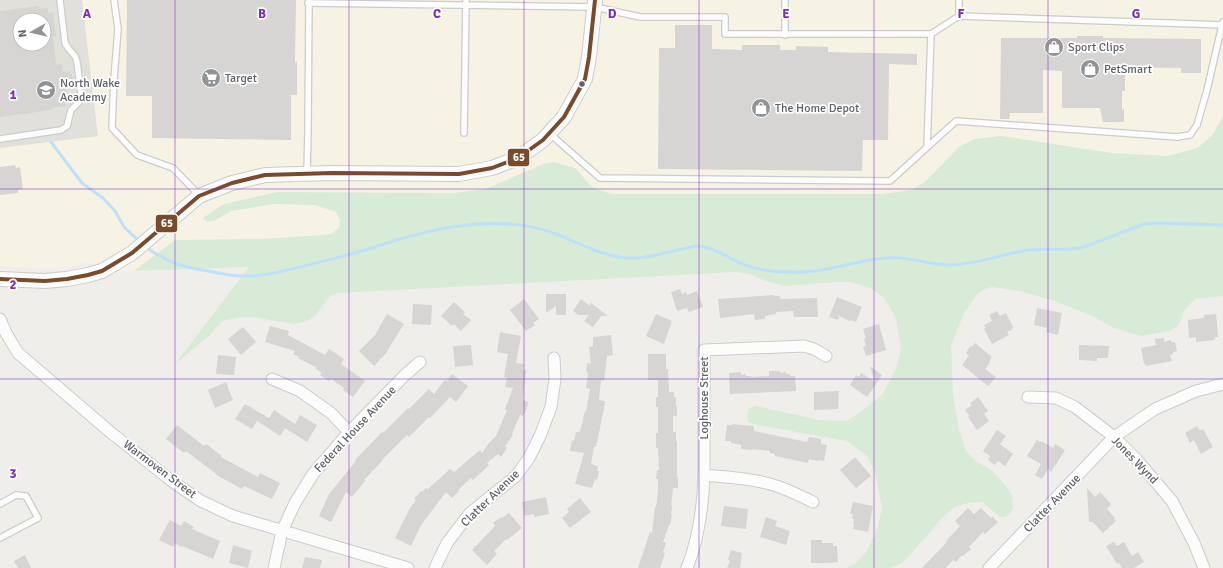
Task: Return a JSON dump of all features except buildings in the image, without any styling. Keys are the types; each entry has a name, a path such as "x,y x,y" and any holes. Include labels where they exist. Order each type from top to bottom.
{"street":[{"path":"0,279 44,281 67,280 102,271 132,253 199,196 232,183 265,175 307,173 459,174 492,168 518,158 543,140 564,117 585,79 590,57 595,3"},
{"name":"Warmoven Street","path":"0,319 6,333 18,353 109,431 173,482 201,501 233,516 408,568"},
{"name":"Loghouse Street","path":"688,568 702,516 704,475 704,350 804,346 814,348 826,356"},
{"name":"Clatter Avenue","path":"435,568 447,543 470,514 516,476 529,458 540,436 551,407 555,379 554,358"},
{"name":"Federal House Avenue","path":"274,568 282,531 295,503 313,474 349,432 420,362"},
{"path":"272,379 300,391 332,413 349,432"},
{"name":"Clatter Avenue","path":"989,568 1114,437 1156,409 1196,391 1223,384"},
{"name":"Jones Wynd","path":"1028,397 1056,398 1069,404 1114,437 1137,460 1172,501 1194,543 1204,568"},
{"path":"704,475 736,478 770,484 813,502"}],"lane":[{"path":"0,139 61,130 67,126 71,110 79,102 80,90 77,62 66,43 60,0"},
{"path":"114,0 118,29 112,128 137,155 173,168 199,196"},
{"path":"785,0 785,35"},
{"path":"959,0 959,16"},
{"path":"307,173 309,1 595,3 640,17 725,17 725,34 931,34 959,16 1222,24 1207,90 1197,125 1190,135 1177,137 956,121 890,181 600,178 549,133"},
{"path":"464,132 466,2"},
{"path":"927,147 931,34"},
{"path":"0,504 16,495 26,496 38,518 0,538"}],"shaded area":[{"path":"0,0 1223,0 1223,241 121,271 86,262 68,267 49,269 0,266"},
{"name":"North Wake Academy","path":"0,0 82,0 98,136 0,148"}],"green space":[{"path":"1223,116 1223,296 1195,299 1185,309 1178,326 1170,331 1141,336 1114,328 1094,317 1058,302 1020,291 991,287 978,293 964,313 951,346 953,394 959,430 966,451 977,462 991,470 1008,488 1012,497 1013,508 1010,514 1005,517 1000,517 982,502 968,503 955,507 941,519 902,563 889,568 846,568 856,563 867,551 878,526 882,508 875,472 867,456 847,441 758,425 748,422 747,415 749,409 756,406 819,420 846,421 862,411 883,394 896,369 901,348 896,318 884,298 871,288 850,282 784,286 766,281 750,274 736,272 338,293 330,296 314,317 305,322 294,324 253,317 222,321 210,335 175,364 249,267 134,271 175,240 262,239 322,235 331,234 339,228 340,220 336,212 315,205 273,204 232,211 215,220 207,222 203,218 222,205 277,192 454,193 486,189 543,164 554,162 575,168 592,187 611,194 882,194 911,190 925,182 960,146 975,139 1001,136 1112,153 1168,156 1197,148 1212,136"}],"waterway":[{"path":"51,142 82,183 103,198 115,211 124,227 139,241"},
{"path":"146,247 160,257 183,266 229,275 250,276 275,273 308,265 435,230 477,224 497,223 544,230 591,249 621,257 644,257 697,246 715,251 753,268 771,271 802,272 894,257 944,265 962,264 1028,250 1081,248 1144,224 1223,225"}],"transit line":[{"name":"65","path":"0,279 45,281 67,279 102,271 132,253 199,196 232,183 265,175 332,173 459,174 492,168 518,158 543,140 564,117 585,79 589,57 595,0"}],"place":[{"name":"Sport Clips","path":"1054,47"},
{"name":"PetSmart","path":"1090,69"},
{"name":"Target","path":"211,78"},
{"name":"North Wake Academy","path":"46,90"},
{"name":"The Home Depot","path":"761,108"}]}
